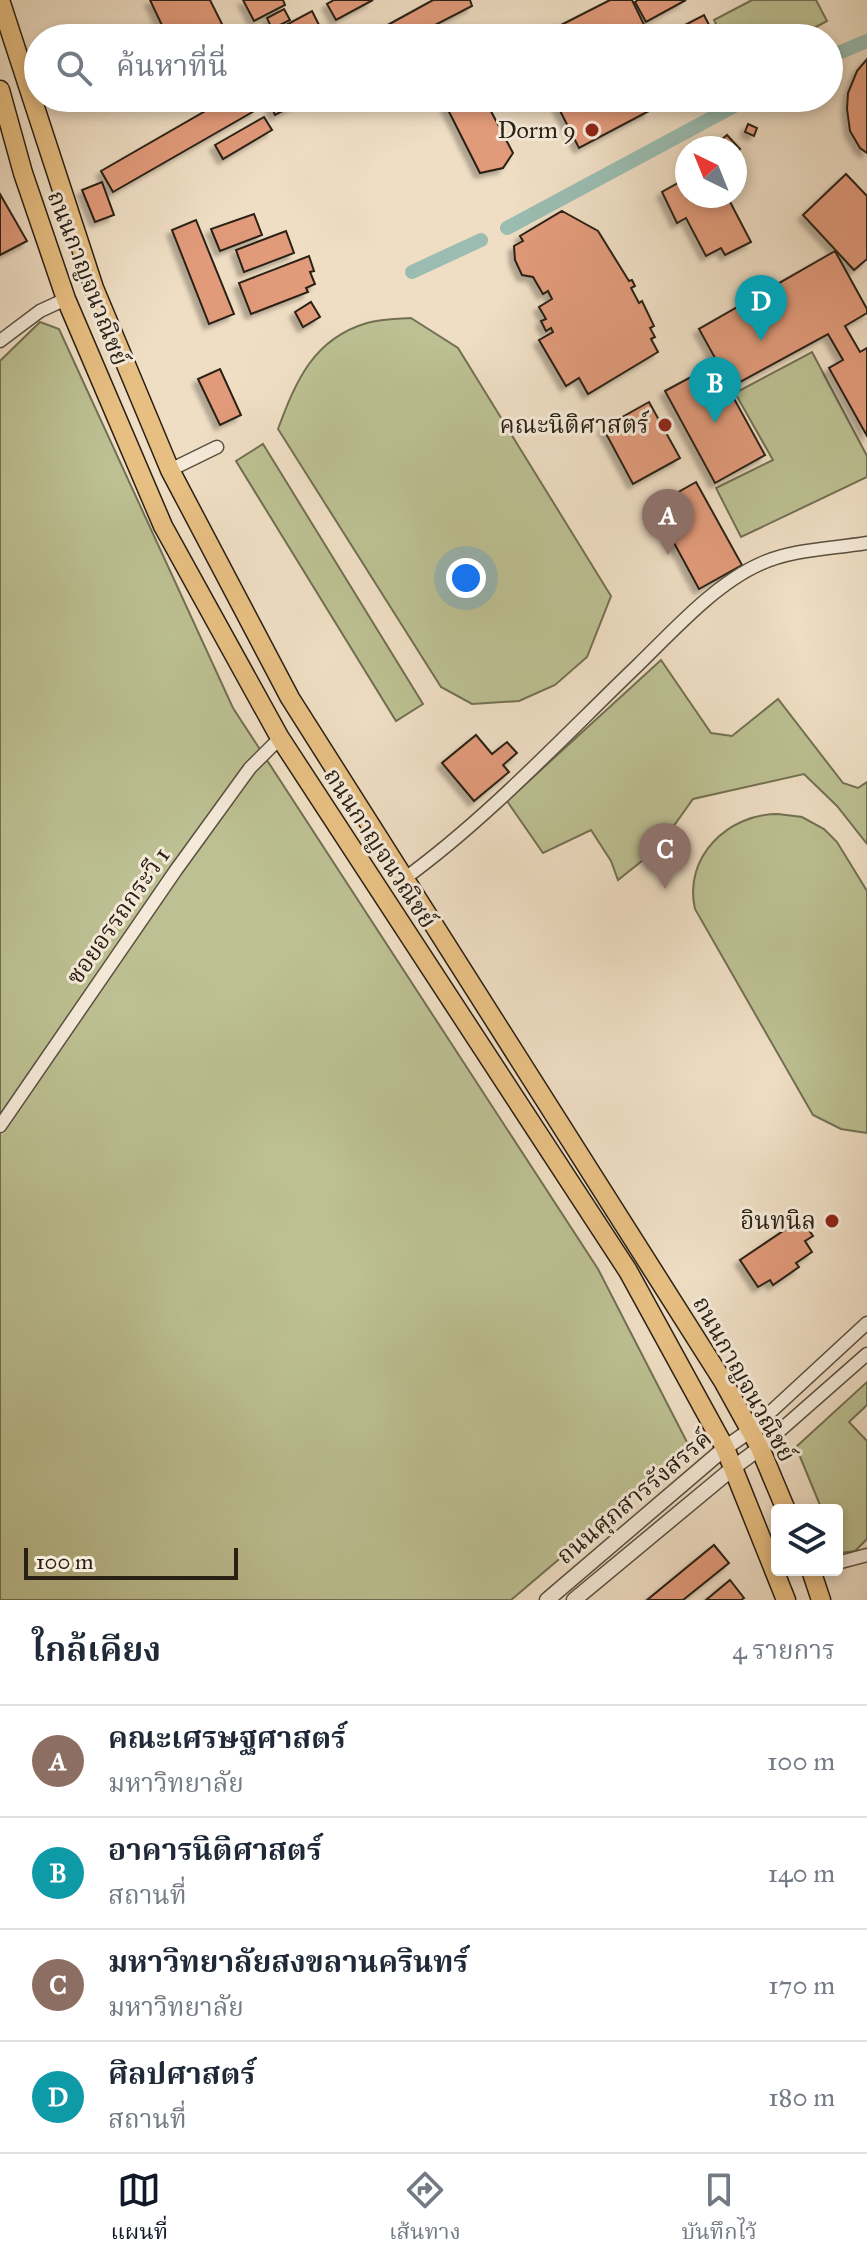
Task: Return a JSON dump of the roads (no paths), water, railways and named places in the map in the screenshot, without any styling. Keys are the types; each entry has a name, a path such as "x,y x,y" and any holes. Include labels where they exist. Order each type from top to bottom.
{"main road":[{"name":"ถนนกาญจนวณิชย์","path":"0,0 4,26 24,84"},
{"name":"ถนนกาญจนวณิชย์","path":"0,90 23,173 66,299 163,526 280,738 628,1271 725,1448 786,1600"},
{"name":"ถนนกาญจนวณิชย์","path":"34,112 94,288 170,470 290,698 625,1224 751,1430 783,1504"},
{"path":"382,895 404,879"},
{"path":"813,1576 821,1600"}],"street":[{"path":"0,341 40,311 66,299"},
{"path":"170,470 217,447"},
{"path":"404,879 466,830 658,645 730,581 757,565 787,555 867,543"},
{"path":"841,548 867,554"},
{"name":"ซอยอรรถกระวี 1","path":"0,1126 250,768 280,738"},
{"path":"751,1430 867,1323"},
{"path":"760,1448 867,1354"},
{"name":"ถนนศุภสารรังสรรค์","path":"547,1600 725,1448 751,1430"},
{"name":"ถนนศุภสารรังสรรค์","path":"574,1600 760,1448"},
{"path":"843,1561 867,1555"}],"waterway":[{"path":"843,51 867,41"},
{"path":"507,228 723,112"},
{"path":"412,272 481,240"}],"place":[{"name":"Dorm 9","path":"592,130"},
{"name":"ศิลปศาสตร์","path":"761,341"},
{"name":"อาคารนิติศาสตร์","path":"715,423"},
{"name":"คณะนิติศาสตร์","path":"665,425"},
{"name":"คณะเศรษฐศาสตร์","path":"668,555"},
{"name":"มหาวิทยาลัยสงขลานครินทร์","path":"665,889"},
{"name":"อินทนิล","path":"832,1221"}]}
